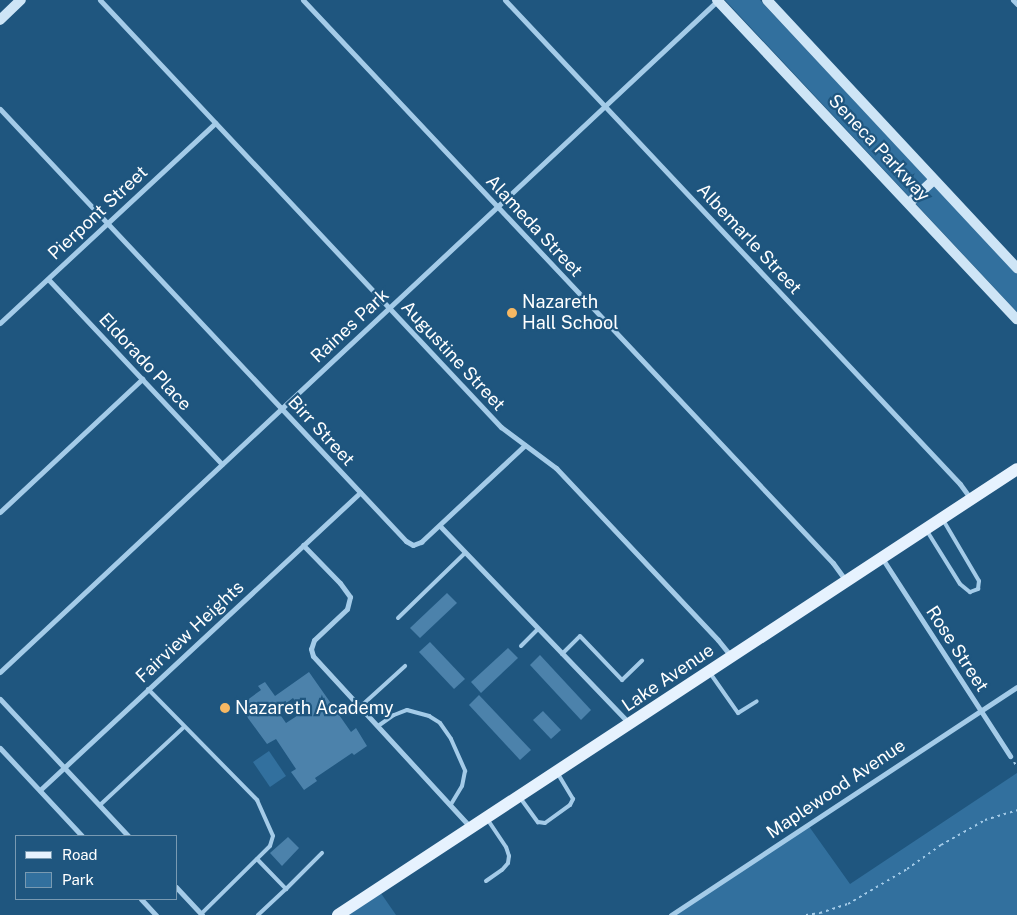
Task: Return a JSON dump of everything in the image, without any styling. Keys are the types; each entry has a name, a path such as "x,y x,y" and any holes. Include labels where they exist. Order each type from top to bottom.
{"main road":[{"name":"Lake Avenue","path":"338,915 1017,469"}],"street":[{"path":"0,20 21,0"},
{"name":"Augustine Street","path":"100,0 501,427 556,468 718,640 731,657"},
{"name":"Alameda Street","path":"303,0 833,563 847,581"},
{"name":"Albemarle Street","path":"505,0 960,484 971,499"},
{"name":"Raines Park","path":"0,672 718,0"},
{"name":"Seneca Parkway","path":"718,0 1017,319"},
{"name":"Seneca Parkway","path":"767,0 1017,268"},
{"path":"1013,0 1017,4"},
{"name":"Birr Street","path":"0,108 107,224 410,544 416,545 440,526 525,445"},
{"name":"Pierpont Street","path":"1,321 216,124"},
{"path":"909,203 934,180"},
{"name":"Eldorado Place","path":"48,279 222,464"},
{"path":"0,512 142,379"},
{"name":"Fairview Heights","path":"40,790 360,493"},
{"path":"440,526 630,724"},
{"path":"304,545 340,583 350,597 347,610 314,640 311,649 316,660 451,804 471,828"},
{"name":"Rose Street","path":"882,557 1010,756"},
{"name":"Maplewood Avenue","path":"671,915 1017,686"},
{"path":"0,699 127,835"},
{"path":"0,748 81,835"},
{"path":"178,889 202,914"},
{"path":"142,900 156,915"}],"lane":[{"path":"926,529 960,584 970,592 978,589 979,581 942,518"},
{"path":"398,618 466,553"},
{"path":"521,646 538,629"},
{"path":"562,654 580,636 622,680 642,661"},
{"path":"360,707 405,666"},
{"path":"709,671 738,713 757,701"},
{"path":"148,689 257,800 273,836 270,846 202,914"},
{"path":"378,726 394,715 407,710 429,716 440,723 451,739 465,771 462,786 451,804"},
{"path":"100,806 184,727"},
{"path":"519,797 538,822 546,823 570,805 573,799 557,772"},
{"path":"486,818 506,847 509,856 508,863 502,870 486,881"},
{"path":"258,915 322,853"},
{"path":"257,859 286,889"}],"path":[{"path":"706,653 709,656"},
{"path":"639,689 643,696"},
{"path":"806,915 820,913 848,904 907,869 940,845 985,820 1017,810"}],"green space":[{"path":"725,0 760,0 1017,274 1017,312"},
{"path":"269,751 286,776 270,787 253,762"},
{"path":"1017,773 1017,915 669,915 808,825 850,884"},
{"path":"378,889 396,915 338,915"}],"building":[{"path":"447,593 457,603 420,638 410,628"},
{"path":"430,642 465,679 454,689 419,652"},
{"path":"508,648 518,658 481,693 471,682"},
{"path":"540,655 591,710 581,720 530,665"},
{"path":"309,672 351,732 356,728 367,746 354,755 352,753 315,778 317,781 304,790 291,772 296,769 276,739 267,744 239,706 261,690 258,686 265,682 275,696","holes":["293,698 303,712 286,723 277,710"]},
{"path":"479,695 531,750 520,760 469,705"},
{"path":"543,711 561,730 551,739 533,720"},
{"path":"288,837 299,848 282,866 270,853"}],"place":[{"name":"Nazareth Hall School","path":"512,313"},
{"name":"Nazareth Academy","path":"225,708"}]}
